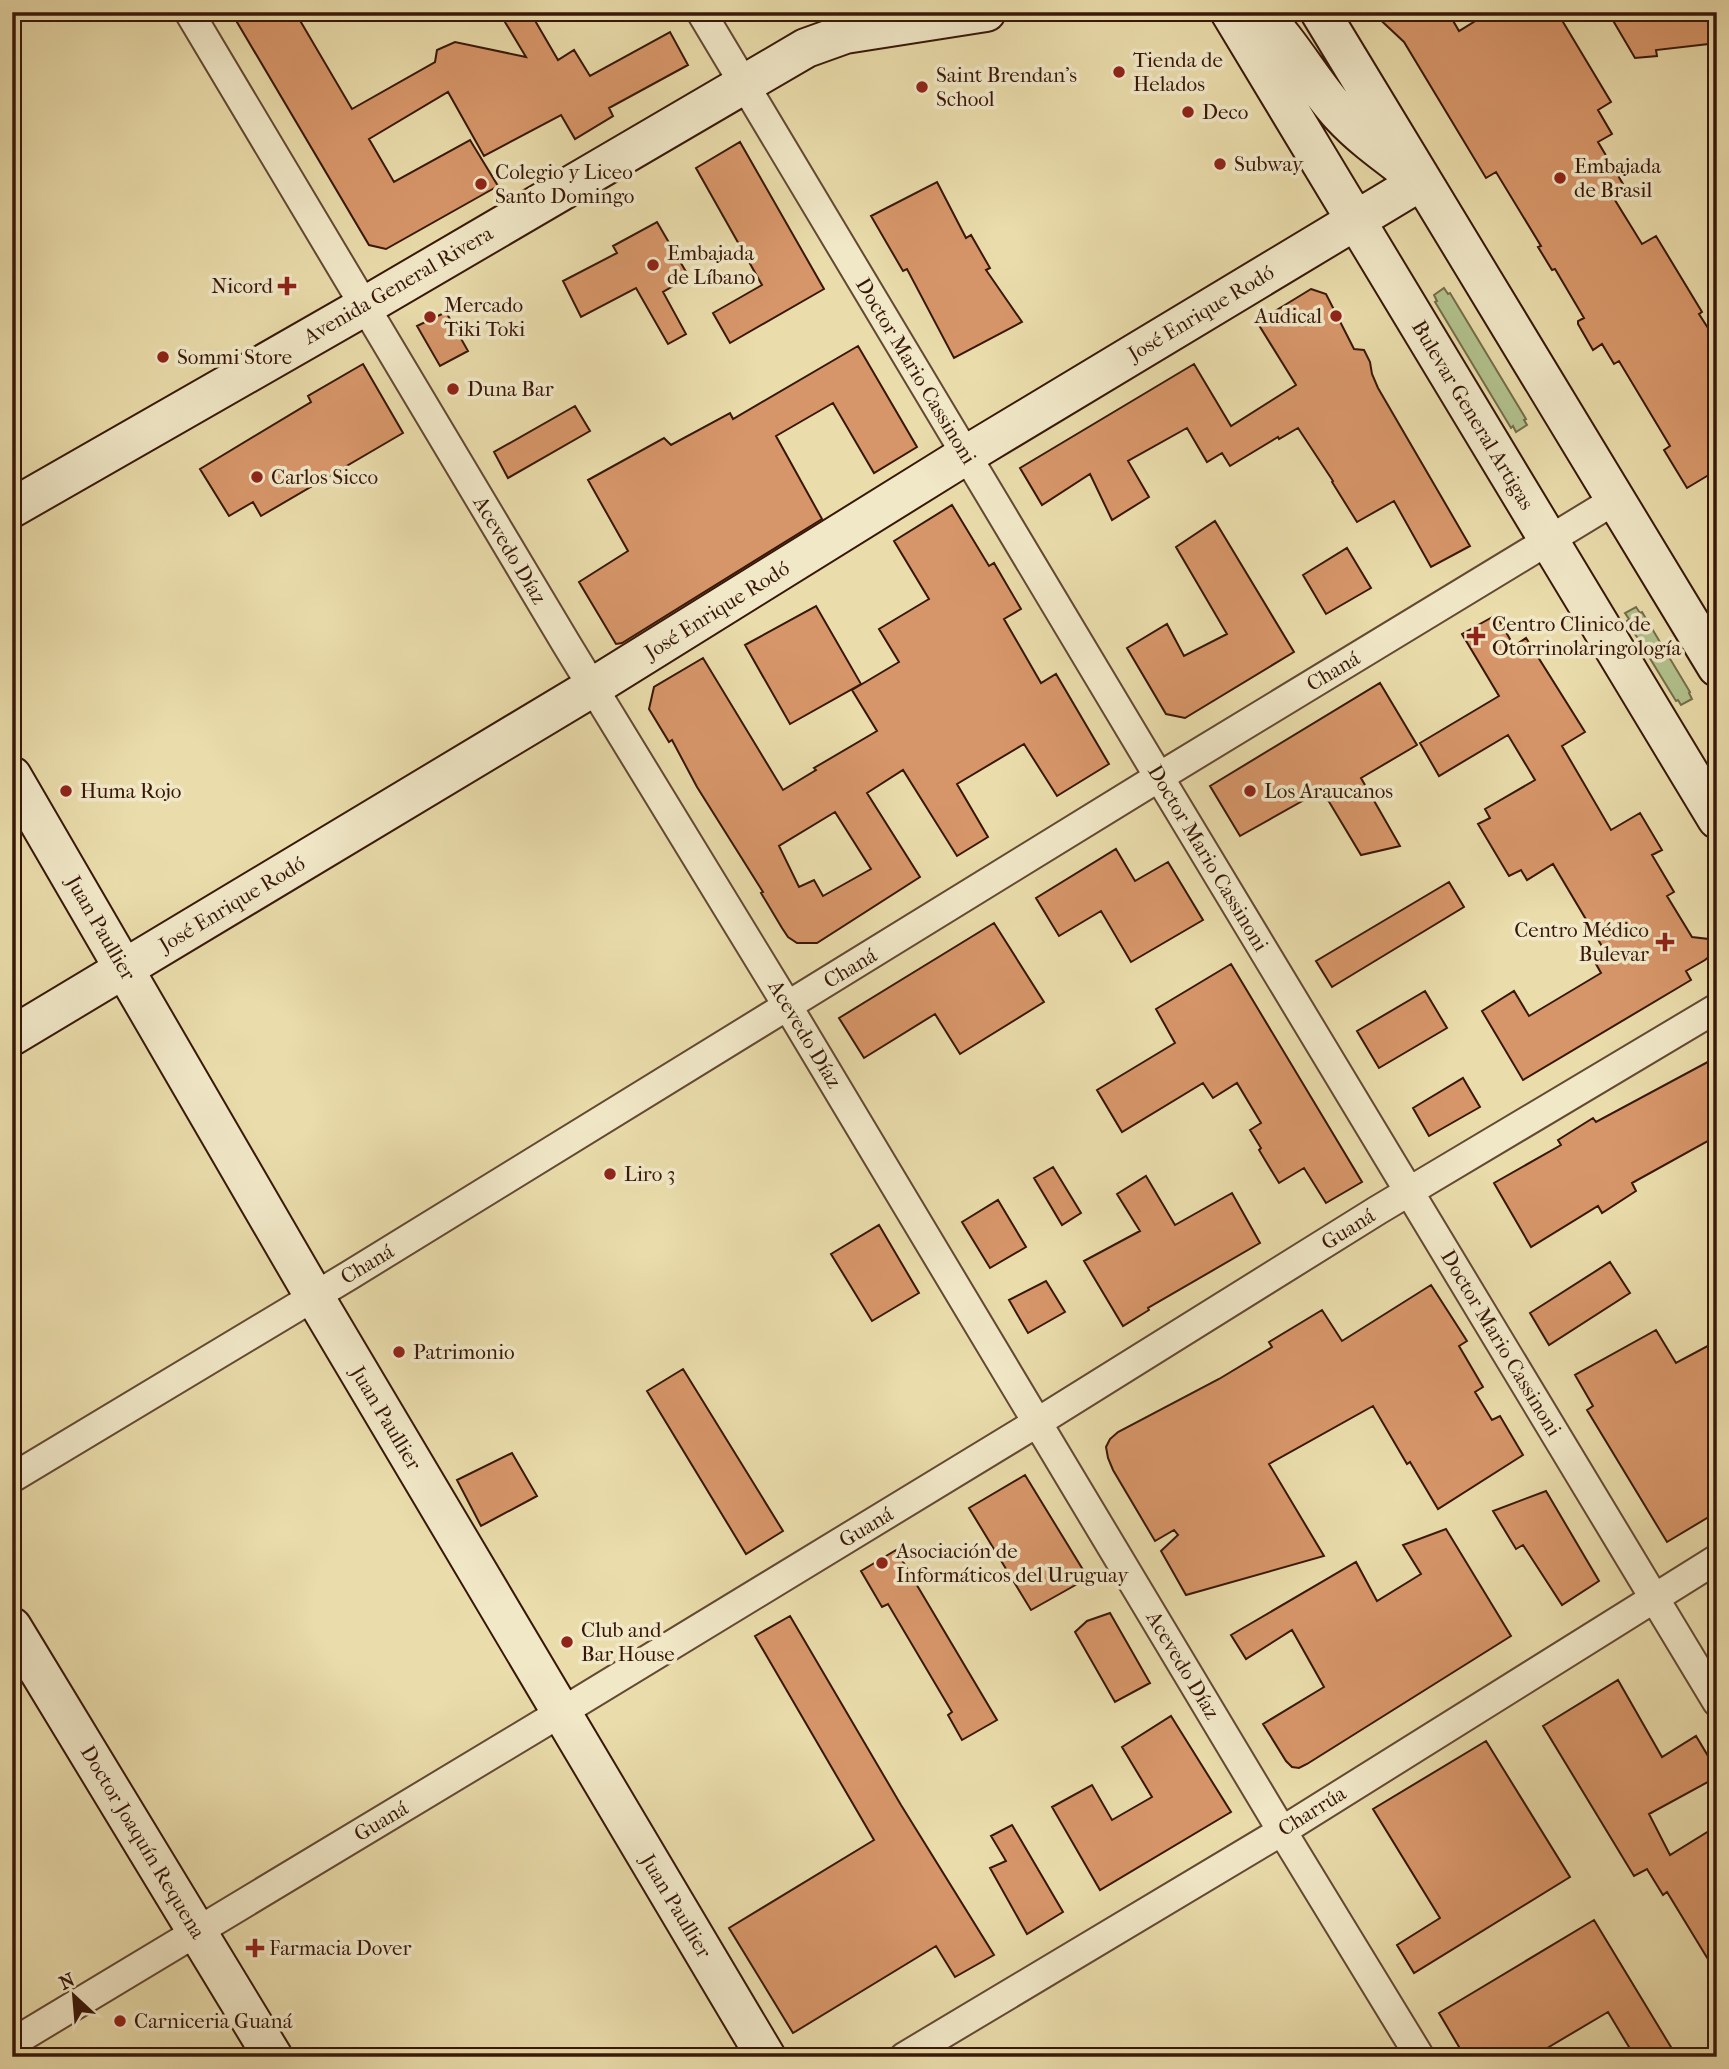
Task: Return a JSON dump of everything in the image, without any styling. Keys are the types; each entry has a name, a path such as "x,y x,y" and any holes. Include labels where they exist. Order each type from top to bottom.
{"street":[{"name":"Acevedo Díaz","path":"189,12 1420,2057"},
{"name":"Doctor Mario Cassinoni","path":"701,12 1717,1702"},
{"name":"Avenida General Rivera","path":"12,508 807,48 845,34 986,12"},
{"name":"Bulevar General Artigas","path":"1230,12 1717,819"},
{"path":"1260,12 1355,130 1421,181"},
{"path":"1320,12 1717,667"},
{"name":"José Enrique Rodó","path":"12,1037 593,687 966,455 1421,181"},
{"name":"Chaná","path":"12,1478 1615,499"},
{"name":"Juan Paullier","path":"12,776 314,1296 766,2057"},
{"name":"Guaná","path":"12,2043 561,1713 1409,1192 1717,1008"},
{"name":"Charrúa","path":"904,2057 1282,1831 1717,1559"},
{"name":"Doctor Joaquín Requena","path":"12,1627 273,2057"}],"green space":[{"path":"1444,288 1450,293 1526,419 1524,420 1527,425 1516,432 1513,426 1511,428 1435,302 1437,301 1434,295"},
{"path":"1636,607 1642,612 1690,692 1692,699 1681,705 1627,621 1629,619 1625,613"}],"building":[{"path":"231,12 295,12 352,109 435,62 437,50 455,42 526,57 505,22 521,12 530,12 558,60 574,50 590,76 670,32 688,65 609,108 613,116 575,139 561,115 484,156 448,92 369,139 394,182 470,140 498,186 386,249 369,245"},
{"path":"1372,12 1448,12 1459,31 1490,12 1557,12 1611,102 1598,110 1612,134 1598,142 1623,184 1610,192 1642,244 1656,236 1717,342 1717,470 1687,488 1664,450 1670,446 1619,361 1614,364 1602,344 1593,350 1578,324 1578,321 1584,318 1555,269 1552,270 1538,247 1541,246 1496,172 1486,178 1404,42"},
{"path":"1608,12 1717,12 1717,43 1656,50 1657,56 1635,58"},
{"path":"740,142 824,289 730,343 713,313 762,285 696,168"},
{"path":"937,182 966,238 971,235 990,268 986,270 1022,322 954,358 907,269 903,271 871,216"},
{"path":"657,222 689,277 663,292 686,334 668,344 636,288 581,317 563,281 617,253 613,246"},
{"path":"1311,289 1326,294 1354,349 1364,350 1378,388 1470,546 1431,567 1394,501 1357,522 1298,428 1230,466 1222,453 1207,462 1187,428 1128,461 1149,497 1112,520 1090,474 1042,505 1020,468 1194,364 1231,426 1296,385 1257,322"},
{"path":"446,312 468,351 440,366 417,326"},
{"path":"858,346 917,447 874,473 833,403 776,436 822,519 622,643 616,644 579,582 628,551 588,480 664,438 671,445 730,413 733,419"},
{"path":"363,364 403,433 261,516 253,502 229,516 200,469 311,402 308,396"},
{"path":"575,406 590,431 508,478 494,452"},
{"path":"952,505 989,566 994,563 1021,609 1004,619 1041,683 1056,674 1109,764 1057,796 1024,744 957,784 988,837 957,856 903,770 867,793 920,877 817,943 797,943 788,937 782,928 761,893 763,892 697,787 672,740 669,742 649,709 654,687 703,658 783,790 816,770 814,768 877,731 852,690 899,662 879,629 929,599 894,541","holes":["835,812 871,869 823,896 814,880 799,887 779,846"]},
{"path":"1215,521 1294,652 1185,718 1166,714 1127,648 1167,624 1184,656 1227,634 1176,547"},
{"path":"1347,548 1371,588 1326,614 1303,575"},
{"path":"816,606 861,684 790,724 745,645"},
{"path":"1496,615 1514,646 1526,638 1585,732 1562,746 1611,830 1640,813 1662,850 1652,855 1674,892 1667,896 1692,937 1717,940 1717,950 1686,971 1691,980 1523,1080 1482,1011 1514,991 1529,1016 1601,973 1591,955 1603,948 1553,864 1527,880 1521,870 1509,876 1478,824 1490,818 1485,809 1535,780 1508,735 1439,776 1420,743 1499,696 1462,634"},
{"path":"1380,683 1417,745 1361,778 1400,846 1361,855 1322,790 1240,836 1210,786"},
{"path":"1116,849 1135,881 1168,862 1203,920 1131,962 1101,911 1059,936 1036,898"},
{"path":"1449,882 1464,907 1332,987 1316,961"},
{"path":"994,923 1044,1002 960,1054 935,1014 864,1058 839,1018"},
{"path":"1231,964 1362,1182 1326,1203 1304,1168 1279,1183 1250,1130 1261,1123 1237,1083 1213,1098 1203,1083 1122,1132 1097,1090 1175,1043 1156,1009"},
{"path":"1425,991 1447,1028 1379,1068 1357,1031"},
{"path":"1717,1057 1717,1136 1632,1183 1636,1191 1602,1213 1598,1206 1531,1247 1494,1183 1561,1145 1558,1140 1593,1118 1596,1122"},
{"path":"1463,1078 1480,1107 1429,1136 1413,1108"},
{"path":"1053,1167 1081,1213 1062,1225 1034,1178"},
{"path":"1146,1176 1175,1225 1232,1193 1260,1243 1148,1308 1149,1310 1123,1326 1084,1261 1140,1231 1117,1194"},
{"path":"998,1200 1026,1247 990,1268 962,1222"},
{"path":"879,1225 919,1293 872,1321 831,1254"},
{"path":"1610,1262 1630,1293 1549,1345 1530,1313"},
{"path":"1046,1281 1065,1312 1028,1333 1009,1300"},
{"path":"1431,1285 1467,1341 1459,1346 1483,1387 1475,1392 1492,1420 1500,1416 1523,1455 1438,1509 1410,1462 1407,1464 1373,1406 1269,1464 1324,1556 1186,1595 1161,1551 1178,1535 1174,1530 1155,1541 1113,1470 1106,1447 1110,1439 1118,1432 1219,1379 1272,1347 1269,1342 1322,1310 1342,1341"},
{"path":"1656,1330 1676,1363 1717,1341 1717,1512 1667,1542 1587,1410 1593,1406 1575,1375"},
{"path":"683,1369 783,1531 746,1554 647,1391"},
{"path":"512,1453 537,1496 481,1526 457,1480"},
{"path":"1025,1475 1088,1578 1031,1610 969,1508"},
{"path":"1546,1491 1599,1581 1562,1605 1523,1545 1516,1549 1493,1511"},
{"path":"1446,1529 1511,1636 1307,1764 1299,1768 1292,1767 1263,1724 1324,1687 1292,1630 1246,1659 1231,1635 1356,1562 1377,1601 1421,1574 1403,1545"},
{"path":"896,1550 997,1720 962,1740 948,1715 952,1712 888,1604 882,1607 861,1571"},
{"path":"1110,1613 1150,1683 1115,1702 1075,1632 1087,1621"},
{"path":"790,1616 901,1805 994,1955 955,1977 936,1946 793,2033 729,1928 874,1840 755,1636"},
{"path":"1618,1680 1662,1757 1696,1736 1717,1771 1717,1777 1649,1814 1670,1855 1717,1826 1717,1974 1667,1892 1663,1895 1647,1869 1634,1876 1543,1726"},
{"path":"1171,1716 1231,1812 1100,1890 1052,1807 1092,1785 1112,1820 1152,1797 1122,1747"},
{"path":"1486,1741 1570,1877 1414,1973 1397,1945 1440,1918 1373,1809"},
{"path":"1012,1825 1063,1912 1027,1934 990,1868 1006,1861 991,1836"},
{"path":"1594,1920 1677,2057 1635,2057 1608,2012 1532,2057 1465,2057 1439,2013"}],"place":[{"name":"Tienda de Helados","path":"1119,72"},
{"name":"Saint Brendan's School","path":"922,87"},
{"name":"Deco","path":"1188,112"},
{"name":"Subway","path":"1220,164"},
{"name":"Embajada de Brasil","path":"1560,178"},
{"name":"Colegio y Liceo Santo Domingo","path":"481,184"},
{"name":"Embajada de Líbano","path":"653,265"},
{"name":"Nicord","path":"287,286"},
{"name":"Audical","path":"1336,316"},
{"name":"Mercado Tiki Toki","path":"430,317"},
{"name":"Sommi Store","path":"163,357"},
{"name":"Duna Bar","path":"453,389"},
{"name":"Carlos Sicco","path":"257,477"},
{"name":"Centro Clinico de Otorrinolaringología","path":"1476,636"},
{"name":"Huma Rojo","path":"66,791"},
{"name":"Los Araucanos","path":"1250,791"},
{"name":"Centro Médico Bulevar","path":"1665,942"},
{"name":"Liro 3","path":"610,1174"},
{"name":"Patrimonio","path":"399,1352"},
{"name":"Asociación de Informáticos del Uruguay","path":"882,1563"},
{"name":"Club and Bar House","path":"567,1642"},
{"name":"Farmacia Dover","path":"255,1948"},
{"name":"Carniceria Guaná","path":"120,2021"}]}
